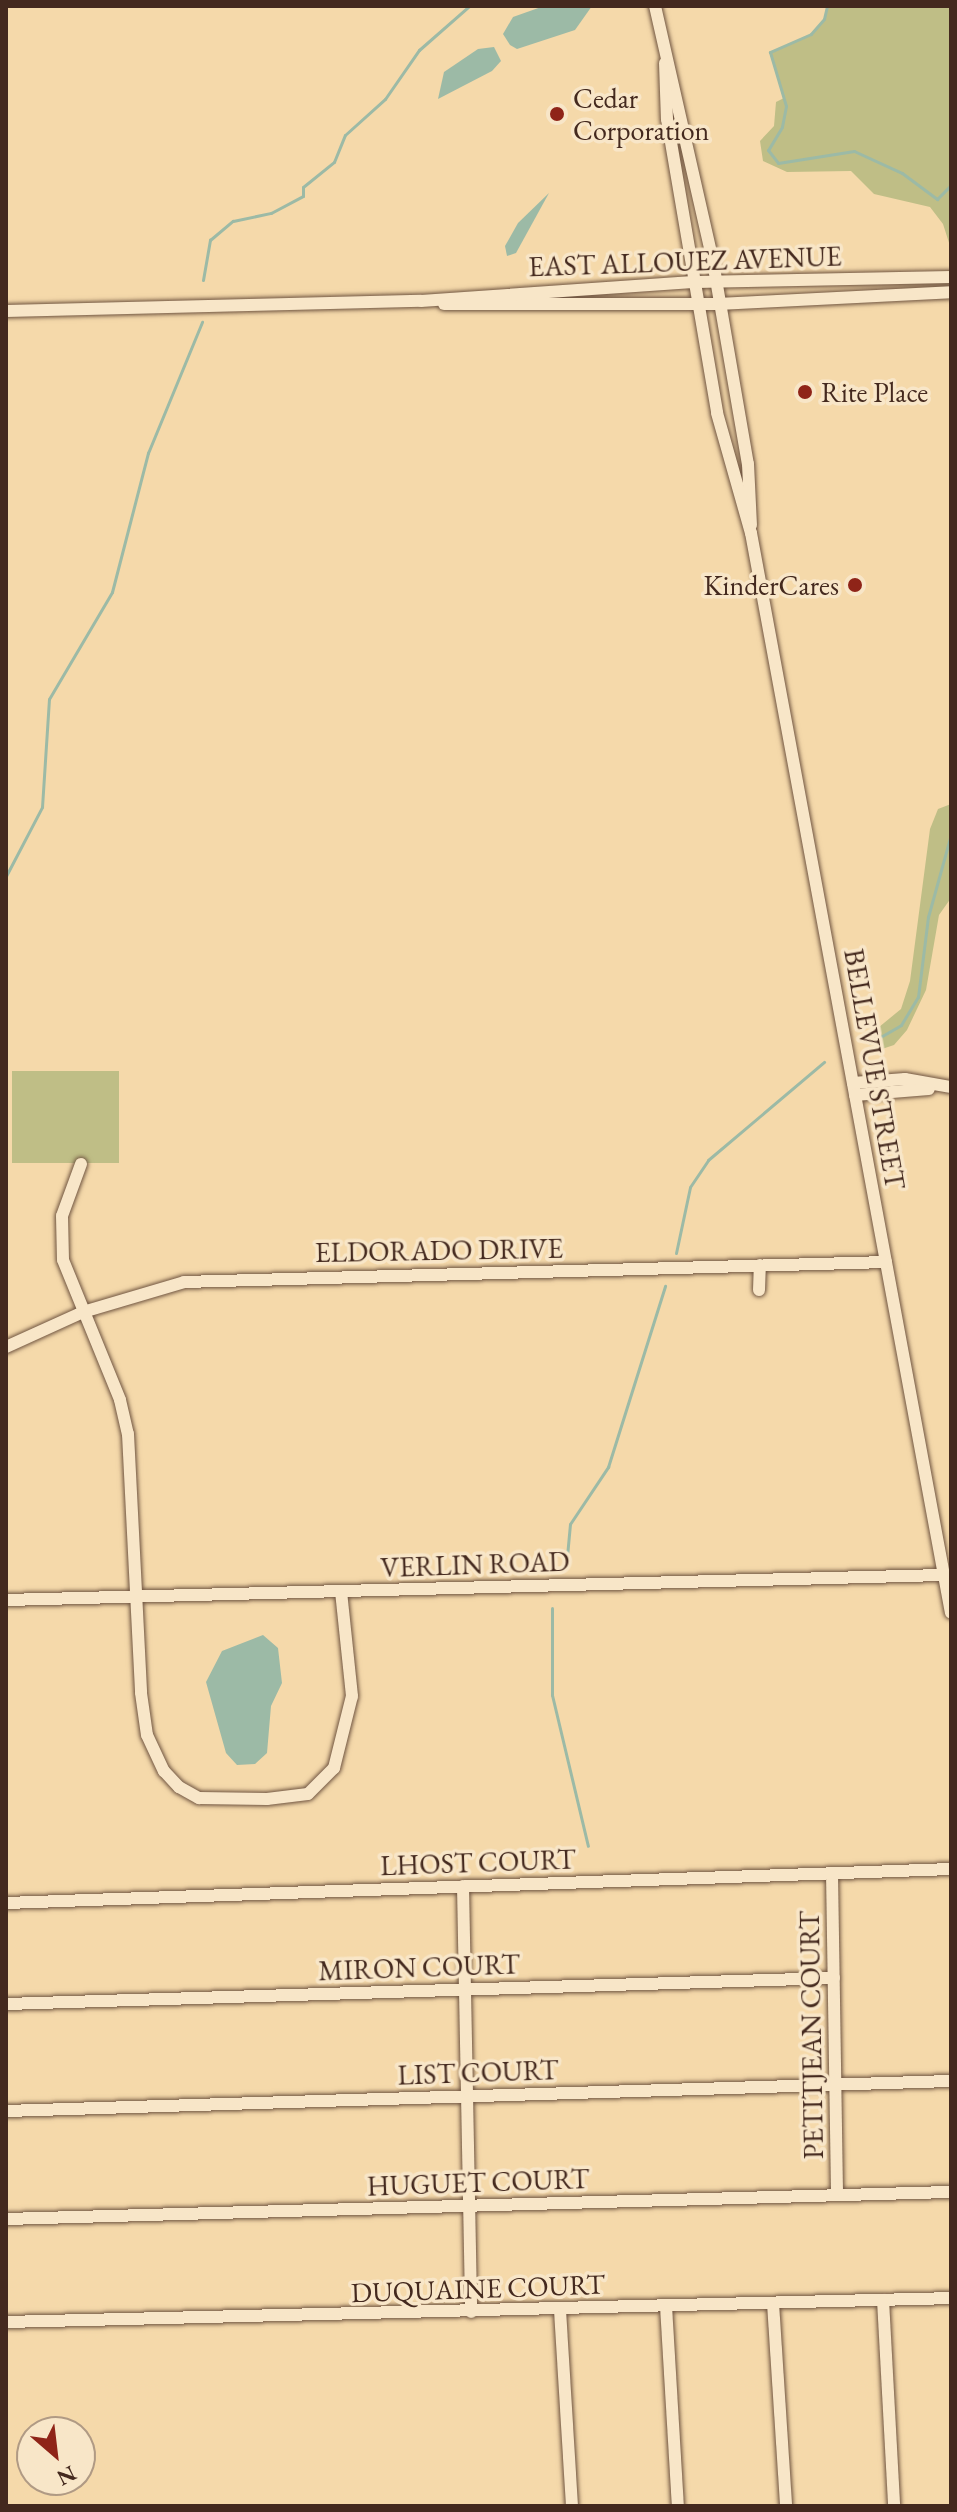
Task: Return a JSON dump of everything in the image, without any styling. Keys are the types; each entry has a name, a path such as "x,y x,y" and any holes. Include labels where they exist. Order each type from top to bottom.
{"street":[{"name":"BELLEVUE STREET","path":"655,6 665,63 690,152 715,281 748,464 751,533"},
{"name":"BELLEVUE STREET","path":"665,63 667,119 698,304 726,452 751,533 951,1613"},
{"name":"EAST ALLOUEZ AVENUE","path":"6,311 421,301 715,281 951,277"},
{"name":"EAST ALLOUEZ AVENUE","path":"421,301 504,307 718,304 951,292"},
{"path":"854,1089 905,1079 946,1087"},
{"path":"81,1164 62,1216 63,1260 120,1400 128,1434 133,1597 147,1735 164,1771 199,1798 233,1800 308,1794 334,1768 352,1696 341,1592"},
{"name":"ELDORADO DRIVE","path":"6,1347 83,1312 184,1282 886,1262"},
{"path":"759,1290 760,1265"},
{"name":"VERLIN ROAD","path":"6,1600 945,1575"},
{"name":"LHOST COURT","path":"6,1903 951,1869"},
{"name":"PETITJEAN COURT","path":"832,1873 837,2195"},
{"path":"463,1886 471,2312"},
{"name":"MIRON COURT","path":"6,2004 834,1978"},
{"name":"LIST COURT","path":"6,2111 951,2081"},
{"name":"HUGUET COURT","path":"6,2219 951,2192"},
{"name":"DUQUAINE COURT","path":"6,2322 951,2298"},
{"path":"883,2300 894,2506"},
{"path":"773,2303 786,2506"},
{"path":"666,2306 678,2506"},
{"path":"560,2310 572,2506"}],"shaded area":[{"path":"544,6 592,6 575,30 517,49 510,45 503,34 513,17"},
{"path":"827,6 951,6 951,249 943,224 930,207 874,194 851,171 787,172 763,161 760,141 774,126 776,102 784,98 770,52 811,34 824,19"},
{"path":"494,47 501,61 492,71 438,99 444,72 478,49"},
{"path":"549,193 516,253 507,256 505,246 518,223"},
{"path":"951,804 951,898 939,915 926,990 907,1030 894,1045 876,1051 873,1032 901,1009 910,981 930,829 938,809"},
{"path":"12,1071 119,1071 119,1163 12,1163"},
{"path":"263,1635 278,1648 282,1683 271,1706 267,1753 255,1764 237,1765 226,1753 206,1682 222,1651"}],"waterway":[{"path":"203,280 210,240 233,221 271,213 303,196 303,187 334,162 345,135 385,99 419,50 469,6"},
{"path":"827,6 824,19 811,34 770,52 786,106 782,127 768,150 778,163 854,151 902,173 937,199 951,185"},
{"path":"6,876 42,807 49,699 112,592 148,453 202,322"},
{"path":"870,1043 901,1025 918,997 928,917 951,834"},
{"path":"676,1253 690,1187 708,1160 824,1062"},
{"path":"566,1567 570,1524 608,1467 665,1286"},
{"path":"552,1608 552,1695 588,1846"}],"place":[{"name":"Cedar Corporation","path":"557,114"},
{"name":"Rite Place","path":"805,392"},
{"name":"KinderCares","path":"855,585"}]}
